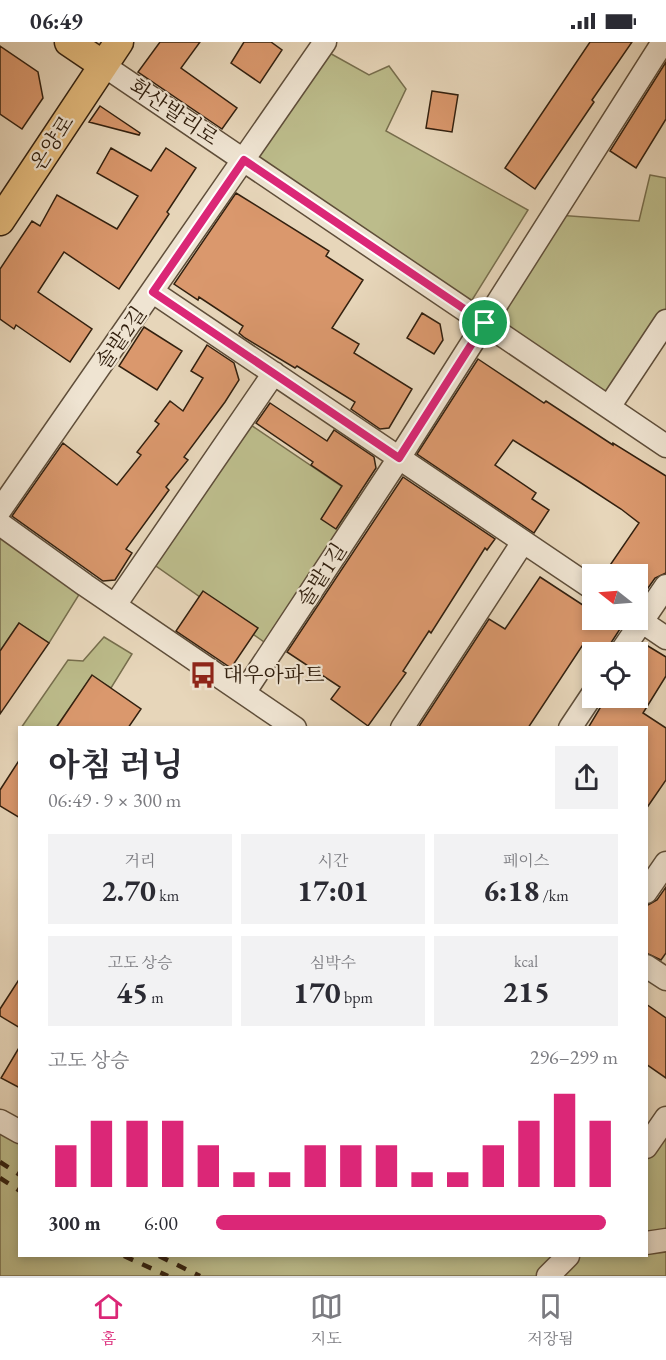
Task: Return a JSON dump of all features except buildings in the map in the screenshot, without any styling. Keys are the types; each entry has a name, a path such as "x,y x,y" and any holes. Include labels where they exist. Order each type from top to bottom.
{"main road":[{"path":"69,42 111,53"},
{"name":"온양로","path":"0,221 111,53"}],"street":[{"path":"153,292 325,42"},
{"path":"399,458 663,42"},
{"name":"화산발리로","path":"111,53 244,160 666,446"},
{"name":"솔밭2길","path":"0,510 153,292 582,581"},
{"path":"609,406 666,321"},
{"path":"115,605 274,373"},
{"name":"솔밭1길","path":"244,693 399,458"},
{"path":"0,524 293,726"},
{"path":"403,726 523,542"},
{"path":"648,610 666,586"},
{"path":"648,626 666,638"},
{"path":"571,726 583,708"},
{"path":"648,889 666,863"},
{"path":"648,967 666,979"},
{"path":"648,1144 666,1118"},
{"path":"0,1120 18,1131"},
{"path":"648,1243 666,1240"},
{"path":"548,1276 567,1257"}],"green space":[{"path":"326,51 369,75 389,66 406,89 386,131 528,210 469,305 252,158"},
{"path":"650,175 666,178 666,321 609,407 489,322 557,215 639,221"},
{"path":"242,419 369,505 274,649 146,559"},
{"path":"0,524 85,585 49,643 19,623 0,651"},
{"path":"104,637 132,654 111,688 92,676 57,726 22,726 68,660 83,661"},
{"path":"666,1118 666,1276 0,1276 0,1121 18,1131 18,1257 648,1257 648,1145"}],"railway":[{"path":"0,1162 18,1174"},
{"path":"0,1178 18,1190"},
{"path":"126,1257 168,1276"},
{"path":"161,1257 200,1276"}],"place":[{"name":"대우아파트","path":"203,675"}],"route":[{"path":"244,160 485,323 399,458 153,292 244,160"}]}
